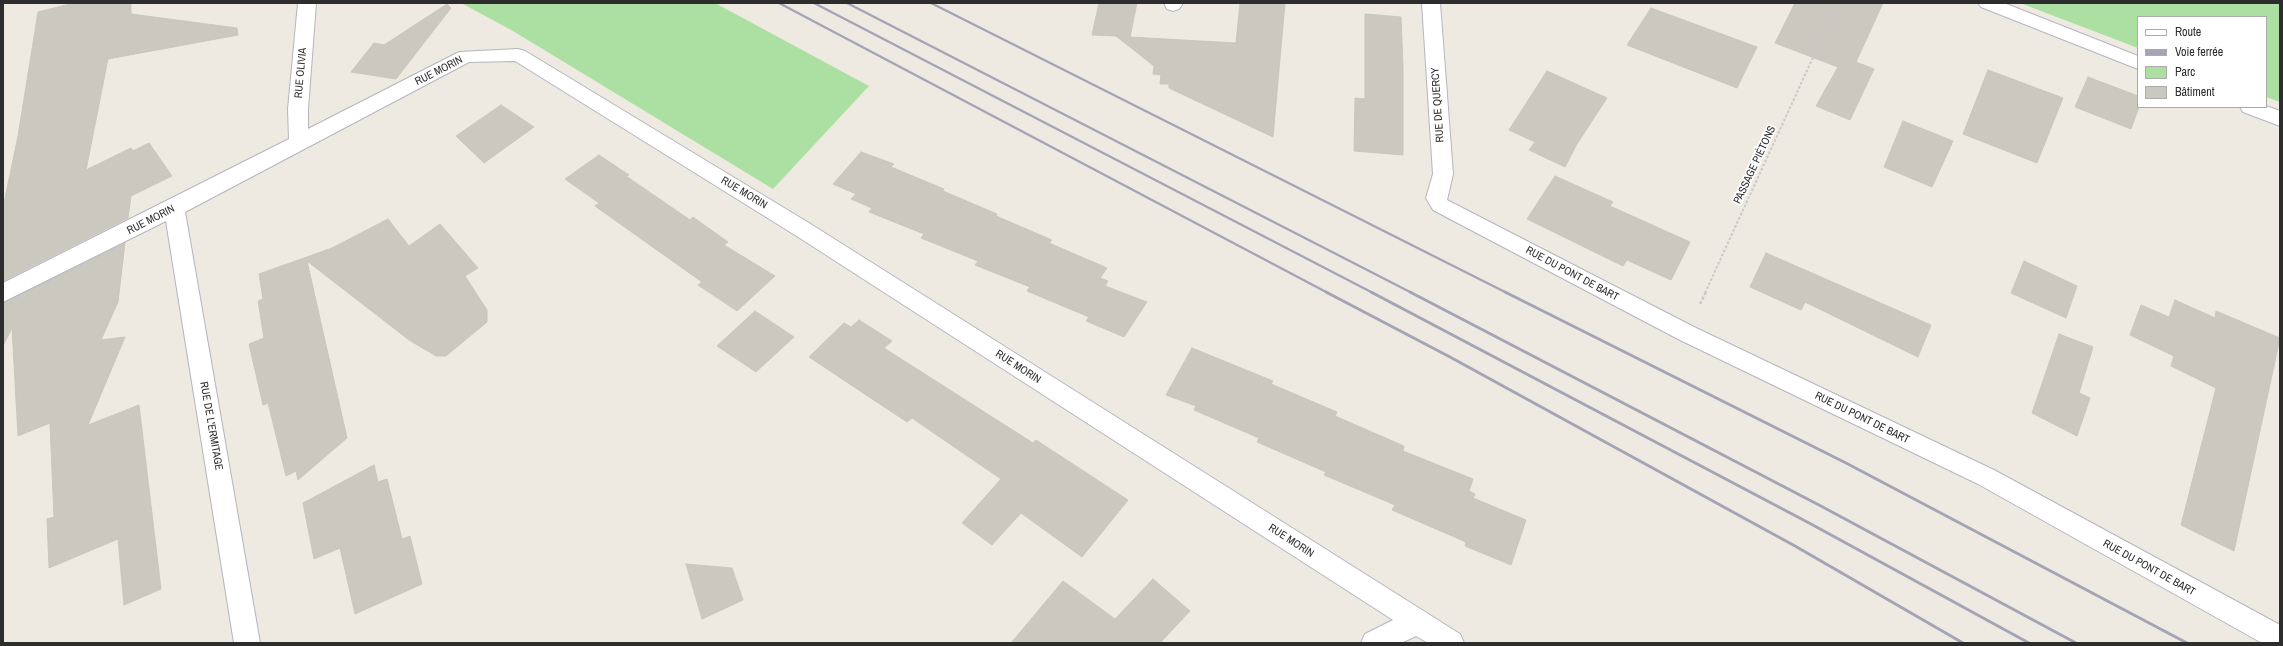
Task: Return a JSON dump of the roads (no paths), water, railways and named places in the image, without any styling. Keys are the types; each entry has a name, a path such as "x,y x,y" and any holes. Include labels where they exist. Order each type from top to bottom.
{"street":[{"name":"RUE OLIVIA","path":"299,143 298,109 307,3"},
{"name":"RUE DE QUERCY","path":"1431,3 1442,174 1436,198 1440,205"},
{"path":"1987,3 2137,63"},
{"name":"RUE MORIN","path":"3,293 174,208 466,56 518,55 802,229 1451,643"},
{"path":"2252,108 2280,119"},
{"name":"RUE DU PONT DE BART","path":"1440,205 1686,333 1986,477 2280,639"},
{"name":"RUE DE L'ERMITAGE","path":"174,208 248,643"},
{"path":"1374,643 1417,622"}],"railway":[{"path":"779,3 1328,293"},
{"path":"814,3 1373,293"},
{"path":"847,3 1412,293"},
{"path":"931,3 1507,293"},
{"path":"1326,292 1450,357 1795,546 1963,643"},
{"path":"1371,292 1811,524 2029,643"},
{"path":"1410,292 1819,505 2076,643"},
{"path":"1505,292 1846,463 2187,643"}]}
